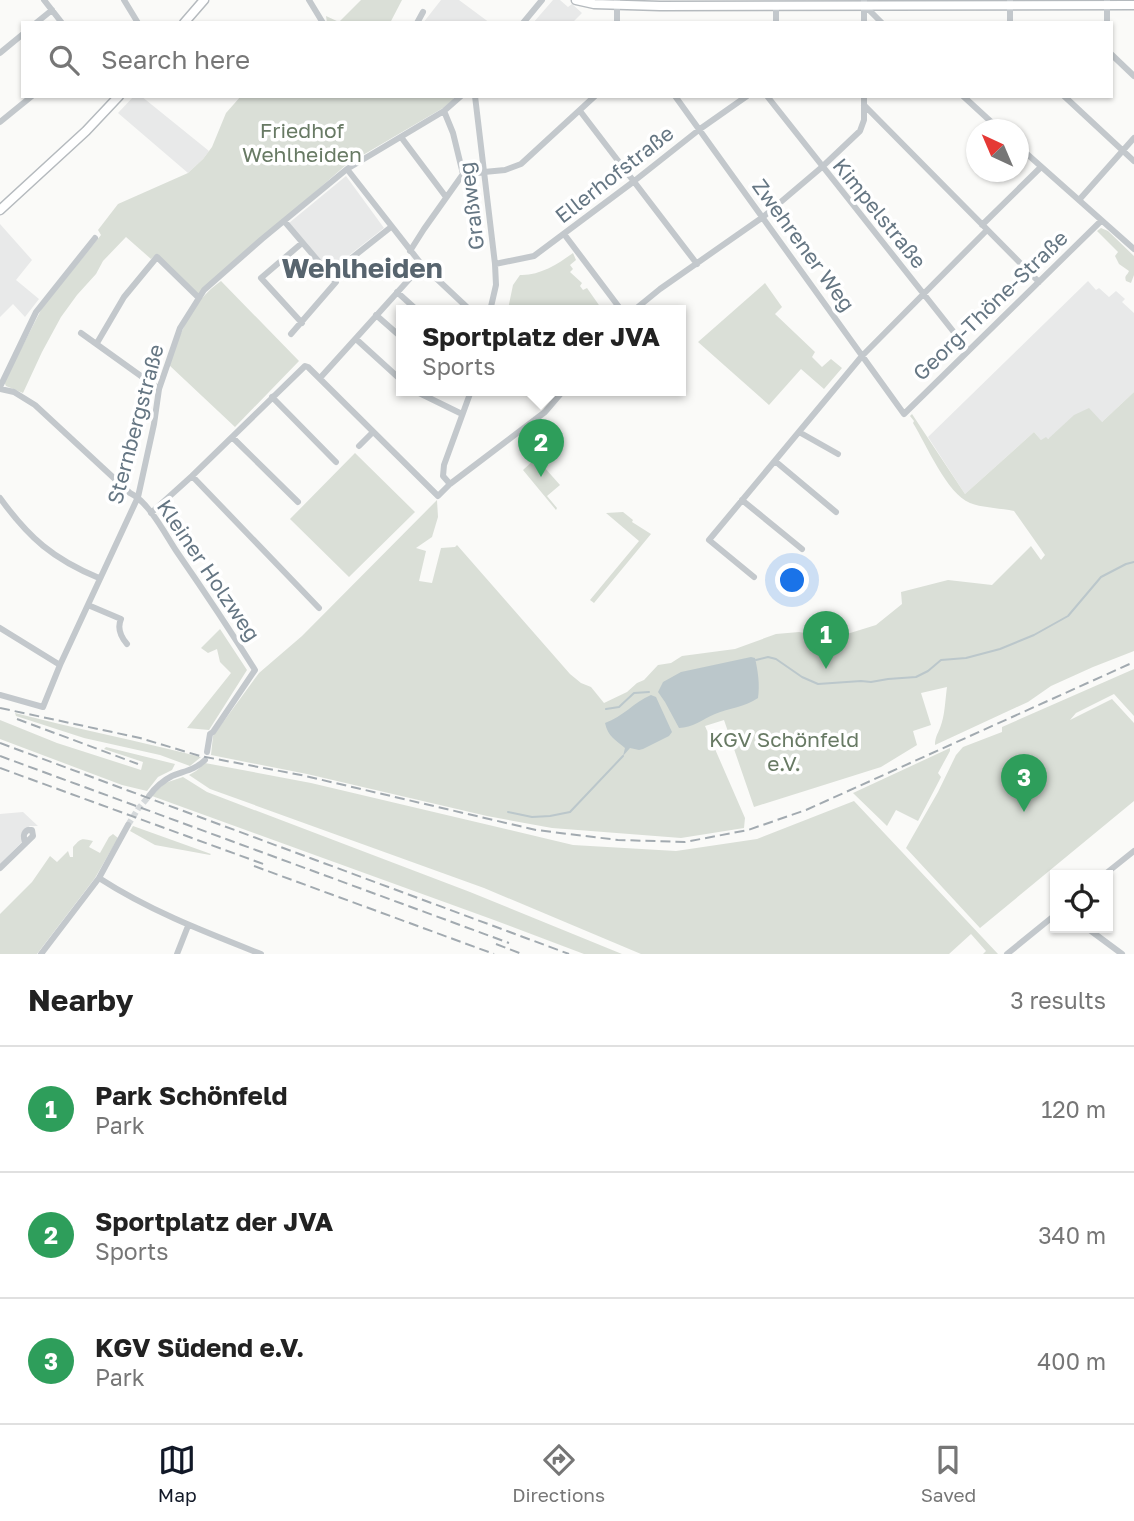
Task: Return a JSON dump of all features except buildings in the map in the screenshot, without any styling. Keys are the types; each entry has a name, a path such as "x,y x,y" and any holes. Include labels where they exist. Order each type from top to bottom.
{"main road":[{"path":"186,21 204,0"},
{"path":"576,0 594,4 776,6 1010,2 1134,5"},
{"path":"0,210 86,131 117,98"}],"street":[{"path":"44,0 60,21"},
{"path":"124,0 137,21"},
{"path":"309,0 322,21"},
{"path":"525,21 542,0"},
{"path":"1010,2 1010,21"},
{"path":"617,3 617,21"},
{"path":"864,3 864,21"},
{"path":"864,3 880,21"},
{"path":"1107,3 1107,21"},
{"path":"776,6 776,21"},
{"path":"38,21 52,10"},
{"path":"418,21 423,12"},
{"path":"0,53 21,36"},
{"path":"1113,56 1134,76"},
{"path":"0,122 30,98"},
{"name":"Sternbergstraße","path":"0,695 43,708 99,578 138,497 159,389 180,328 199,298 210,285 347,169 444,111 459,98"},
{"name":"Graßweg","path":"475,98 495,264 496,285 491,305"},
{"path":"410,251 463,174 505,170 521,164 593,98"},
{"name":"Zwehrener Weg","path":"677,98 904,414"},
{"name":"Ellerhofstraße","path":"495,264 534,256 744,98"},
{"name":"Kimpelstraße","path":"769,98 968,350"},
{"path":"640,305 763,218 822,167 860,131 864,120 864,98"},
{"path":"965,98 988,119"},
{"path":"1065,98 1134,161"},
{"path":"864,105 1039,282"},
{"path":"444,111 453,133 463,174"},
{"path":"580,111 697,264"},
{"path":"401,137 446,197"},
{"path":"1079,200 1134,138"},
{"path":"1029,156 1134,250"},
{"path":"754,577 709,540 862,356 924,295 1041,167"},
{"path":"347,169 422,265 465,305"},
{"name":"Georg-Thöne-Straße","path":"904,414 1101,221"},
{"path":"285,222 335,282 291,334"},
{"path":"330,275 391,227"},
{"path":"564,234 617,305"},
{"path":"0,388 36,312 95,238"},
{"path":"302,243 261,278 302,323"},
{"path":"97,343 124,297 157,257 199,298"},
{"path":"320,378 422,265"},
{"path":"397,292 411,305"},
{"path":"376,315 396,333"},
{"path":"81,333 159,389"},
{"path":"356,339 396,375"},
{"path":"151,513 192,477 302,367 308,366 438,496 545,412 559,396"},
{"name":"Kleiner Holzweg","path":"0,388 14,392 35,404 130,493 138,497 256,670 210,734 207,752"},
{"path":"425,396 462,414"},
{"path":"450,484 443,475 443,465 469,396"},
{"path":"272,397 336,461"},
{"path":"359,446 373,432"},
{"path":"799,432 838,454"},
{"path":"232,437 298,502"},
{"path":"775,461 836,512"},
{"path":"192,477 319,608"},
{"path":"0,498 37,542 58,558 99,578"},
{"path":"743,500 802,549"},
{"path":"88,605 121,619 119,623 122,639 127,644"},
{"path":"0,628 60,665"},
{"path":"149,796 171,776 193,769 205,760"},
{"path":"41,954 99,878 128,825"},
{"path":"0,869 25,844"},
{"path":"1110,870 1134,851"},
{"path":"99,878 188,926 261,954"},
{"path":"1007,954 1050,919"},
{"path":"177,954 188,926"},
{"path":"1094,933 1122,954"}],"shaded area":[{"path":"441,0 459,0 487,21 425,21"},
{"path":"553,0 560,0 568,7 572,4 582,13 574,21 535,21"},
{"path":"132,98 143,98 209,151 188,173 118,113"},
{"path":"346,176 384,228 329,271 289,223"},
{"path":"0,224 32,260 16,280 39,299 25,317 13,304 0,317"},
{"path":"1088,281 1096,290 1099,288 1109,297 1116,291 1125,299 1122,302 1134,313 1134,392 1102,422 1041,440 1034,432 965,494 928,437"},
{"path":"755,658 757,668 758,698 693,725 679,728 658,692 663,682 681,672"},
{"path":"651,695 656,697 672,732 643,749 630,748 623,756 625,748 610,735 605,723"},
{"path":"23,812 38,826 30,826 22,832 21,843 0,864 0,814"}],"green space":[{"path":"361,0 402,0 391,21 340,21"},
{"name":"Friedhof Wehlheiden","path":"239,98 454,99 346,165 198,294 157,254 151,259 126,237 103,261 96,274 61,317 23,393 6,386 4,382 42,308 101,235 98,230 118,204 188,173 212,147 226,113"},
{"path":"1101,228 1108,231 1134,256 1131,283 1125,279 1129,271 1119,264 1115,256 1118,252 1097,231"},
{"path":"573,253 576,260 570,265 573,269 570,272 582,283 580,286 583,290 587,288 599,305 509,305 513,285 520,275 555,265"},
{"path":"221,281 299,361 235,427 169,365 195,308"},
{"path":"765,283 782,307 775,314 815,352 812,357 822,367 831,359 842,368 824,389 801,369 769,405 698,342"},
{"name":"KGV Schönfeld e.V.","path":"1134,392 1134,651 1051,686 1028,702 935,745 943,718 947,687 921,693 931,725 913,731 917,745 881,767 754,807 724,720 705,726 745,818 744,828 681,838 552,828 211,755 213,736 259,673 302,636 437,500 438,517 432,537 416,548 426,551 419,581 432,583 441,548 457,545 570,674 591,687 604,703 627,692 644,680 658,665 671,663 682,656 735,649 776,634 799,632 834,638 876,625 902,604 901,592 948,580 992,585 1031,546 1041,560 1045,555 1014,511 970,503 953,490 910,416 912,414 965,494 1034,432 1041,440 1046,437 1048,439 1074,415 1089,408 1102,422"},
{"path":"355,453 415,512 349,577 290,519"},
{"path":"536,458 560,485 547,496 556,510 523,470"},
{"path":"623,512 632,522 651,534 594,603 590,600 639,541 606,513"},
{"path":"220,629 247,670 209,730 187,728 231,673 220,662 217,649 208,653 201,648"},
{"path":"1134,669 1134,716 1114,694 1076,713 1070,720 1112,699 1134,723 1134,801 980,928 906,848 956,755 963,747 1002,732 1002,727"},
{"path":"15,713 201,757 190,766 160,755 84,738 16,716"},
{"path":"0,720 57,743 141,770 143,762 104,749 106,747 175,764 172,770 158,777 147,791 122,785 0,739"},
{"path":"950,748 938,773 941,777 918,821 896,810 887,826 853,793"},
{"path":"205,763 311,783 573,845 676,851 757,839 854,801 998,954 983,954 986,951 971,934 949,954 641,954 484,888 210,789 189,775"},
{"path":"183,777 207,792 470,892 622,954 584,954 152,796 165,783"},
{"path":"133,826 211,854 155,845 130,831"},
{"path":"113,834 118,838 95,878 37,954 0,954 0,914 32,882 50,856 57,862 68,851 70,857 73,857 73,847 84,839 93,841 89,847 100,853"}],"waterway":[{"path":"756,660 768,657 776,659 802,677 818,684 916,677 941,660 966,658 1000,649 1034,635 1068,616 1101,577 1134,562"},
{"path":"606,709 619,707 634,693 649,692"},
{"path":"508,812 532,817 570,812 623,756"}],"tunnel":[{"path":"128,825 149,796"}],"railway":[{"path":"0,708 140,738 200,756 301,775 536,830 618,840 685,842 748,830 806,810 1134,662"},
{"path":"17,719 138,764"},
{"path":"0,743 569,954"},
{"path":"0,756 509,943"},
{"path":"0,768 266,865"},
{"path":"254,866 494,954"},
{"path":"496,944 522,954"}],"place":[{"name":"Sportplatz der JVA","path":"541,477"},
{"name":"Park Schönfeld","path":"826,669"},
{"name":"KGV Südend e.V.","path":"1024,812"}],"district":[{"name":"Wehlheiden","path":"362,267"}]}
